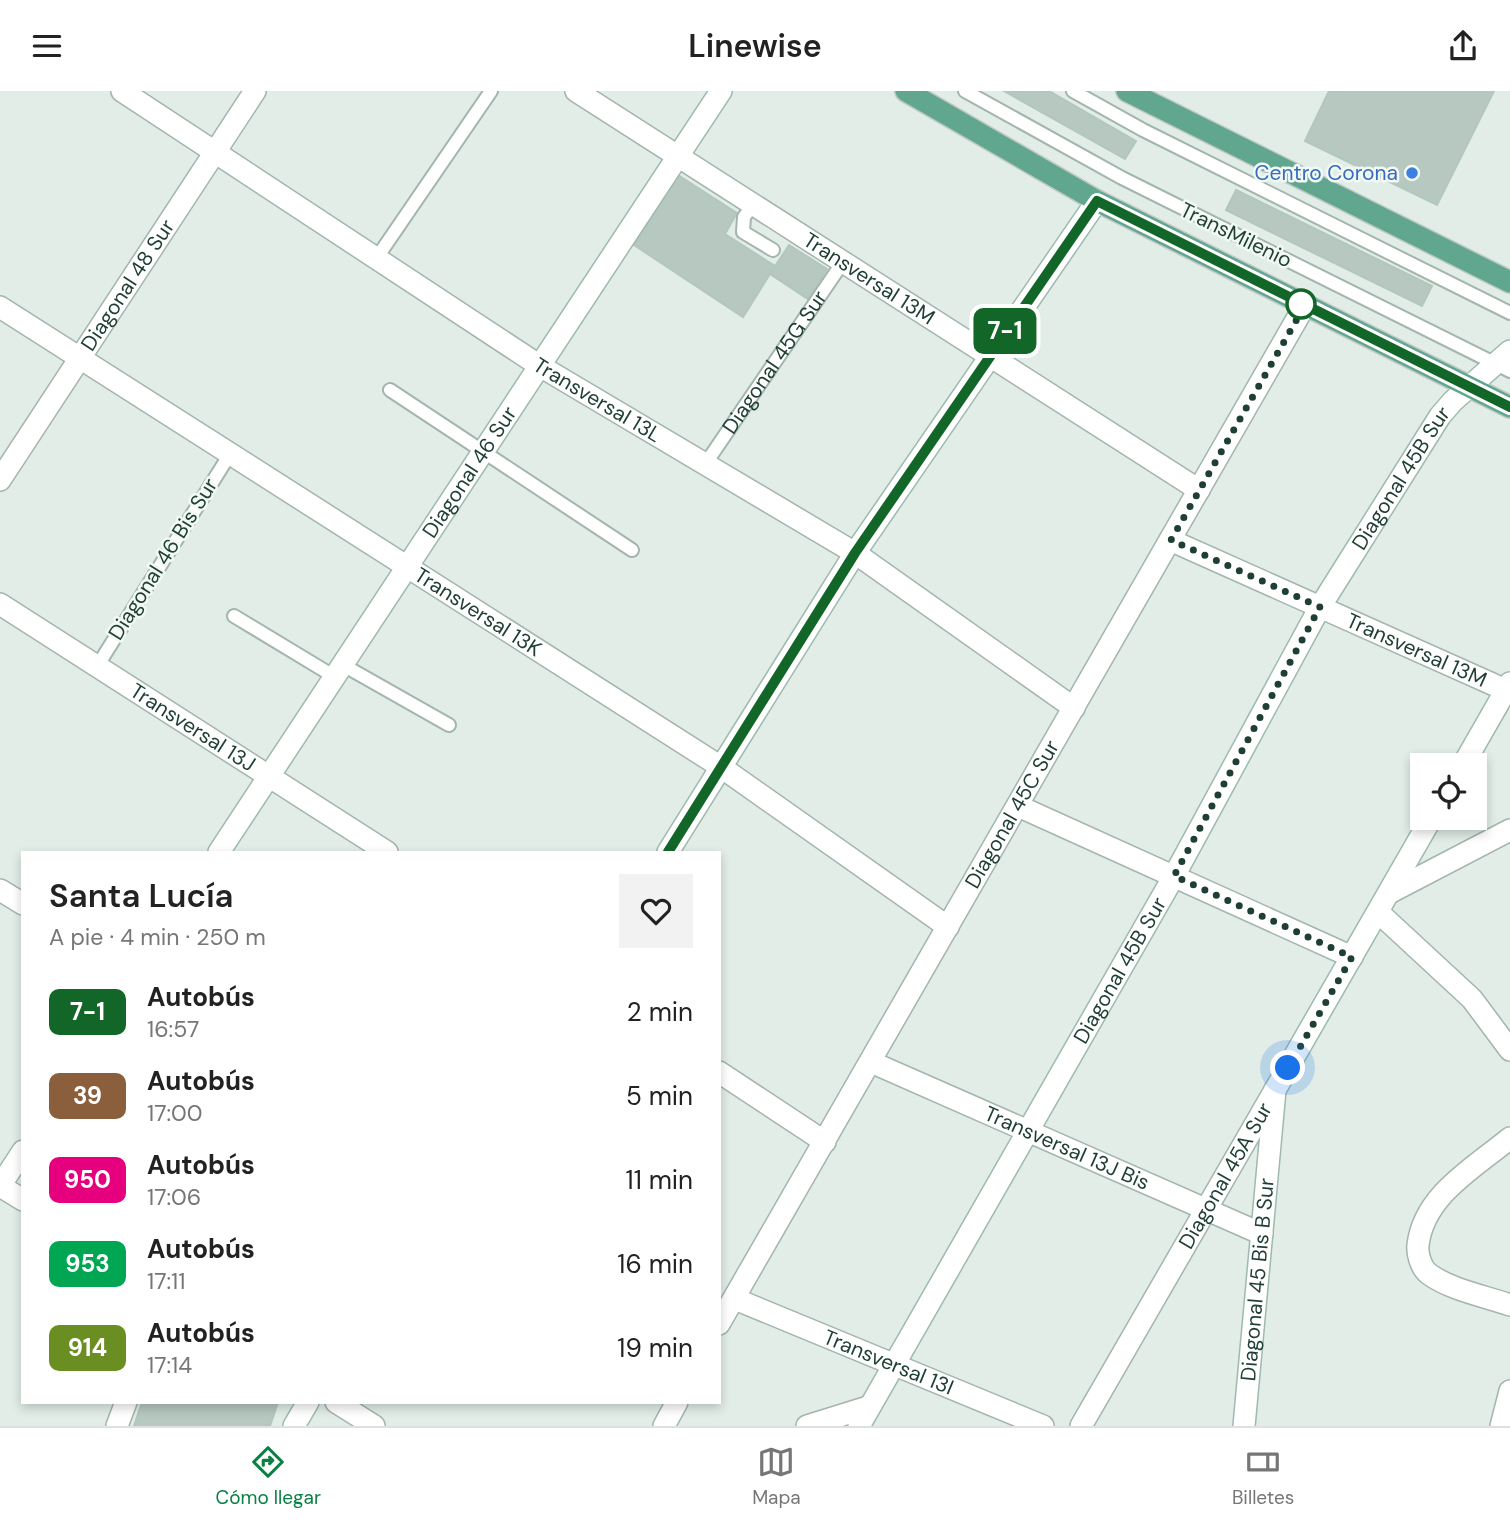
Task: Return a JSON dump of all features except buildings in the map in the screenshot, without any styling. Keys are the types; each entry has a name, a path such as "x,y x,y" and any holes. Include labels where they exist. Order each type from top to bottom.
{"main road":[{"path":"906,91 1097,201 1510,407"},
{"path":"1127,91 1510,282"}],"street":[{"name":"Transversal 13L","path":"122,91 540,366 855,553 1073,708"},
{"name":"Diagonal 48 Sur","path":"0,480 255,91"},
{"name":"Transversal 13M","path":"576,91 1199,490"},
{"name":"Diagonal 46 Sur","path":"220,851 721,91"},
{"path":"669,851 855,553 988,355 1097,201"},
{"name":"Diagonal 45C Sur","path":"721,1321 1305,305"},
{"name":"Transversal 13K","path":"0,307 721,767 948,927"},
{"name":"Diagonal 45B Sur","path":"864,1416 1174,876 1320,607 1429,432 1453,401 1506,362"},
{"name":"Transversal 13M","path":"1171,540 1509,688"},
{"name":"Transversal 13J","path":"0,604 385,851"},
{"path":"1470,753 1509,688"},
{"path":"1018,806 1352,957"},
{"name":"Diagonal 45A Sur","path":"1081,1426 1425,830"},
{"path":"1389,893 1510,830"},
{"path":"0,890 21,903"},
{"path":"1378,912 1472,999 1510,1050"},
{"name":"Transversal 13J Bis","path":"871,1062 1262,1234"},
{"path":"721,1073 825,1142"},
{"name":"Diagonal 45 Bis B Sur","path":"1244,1426 1275,1090"},
{"path":"1510,1138 1433,1202 1420,1227 1417,1253 1426,1272 1447,1283 1510,1305"},
{"path":"21,1154 0,1186 21,1199"},
{"name":"Transversal 13I","path":"735,1299 1043,1426"},
{"path":"1502,1426 1510,1391"},
{"path":"117,1426 125,1404"},
{"path":"294,1426 307,1404"},
{"path":"339,1404 374,1426"},
{"path":"664,1426 676,1404"},
{"path":"807,1426 864,1416"}],"lane":[{"path":"376,259 491,91"},
{"name":"TransMilenio","path":"965,91 1122,178 1506,362"},
{"path":"1073,91 1143,130 1510,313"},
{"path":"753,205 744,217 743,232 773,250"},
{"name":"Diagonal 45G Sur","path":"706,463 843,262"},
{"path":"390,390 632,550"},
{"name":"Diagonal 46 Bis Sur","path":"97,665 230,454"},
{"path":"234,617 449,725"}],"bus line":[{"name":"7-1","path":"669,851 855,553 988,355 1097,201 1510,407"}],"place":[{"name":"Centro Corona","path":"1412,173"}],"route":[{"path":"1288,1068 1352,957 1174,876 1320,607 1171,540 1305,305 1301,304"}]}
